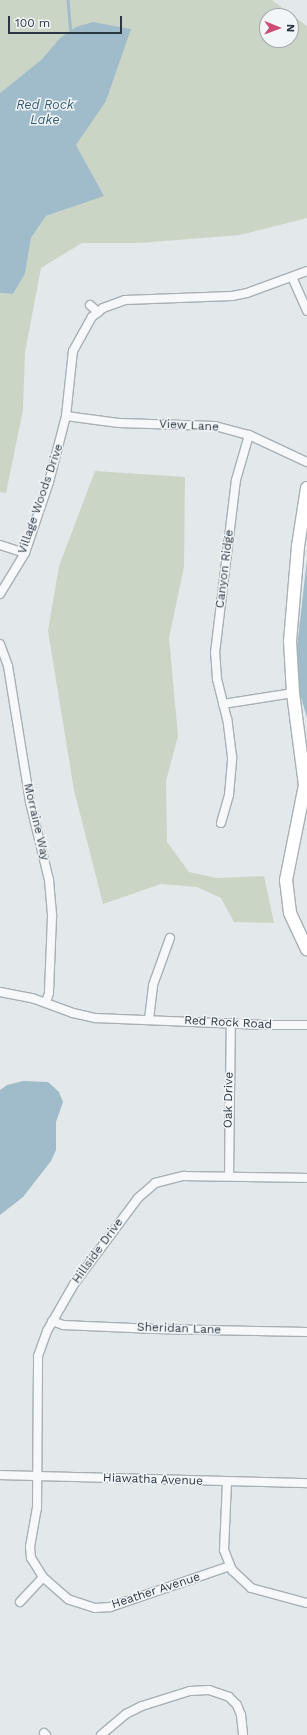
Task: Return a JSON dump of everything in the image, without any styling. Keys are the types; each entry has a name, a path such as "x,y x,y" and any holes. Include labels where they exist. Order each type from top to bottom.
{"street":[{"name":"Village Woods Drive","path":"0,594 25,552 59,451 66,416 72,351 84,327 98,312 113,303 135,299 232,296 261,289 307,271"},
{"path":"292,277 307,311"},
{"path":"90,305 98,312"},
{"name":"View Lane","path":"66,416 119,422 215,426 249,436 307,462"},
{"name":"Canyon Ridge","path":"221,823 229,795 232,757 217,679 216,646 236,480 249,436"},
{"path":"307,488 301,519 291,616 293,693 305,785 301,812 288,865 287,895 294,926 307,950"},
{"path":"0,545 25,552"},
{"name":"Morraine Way","path":"0,644 8,666 29,796 49,880 52,918 50,993 46,1002"},
{"path":"223,704 293,693"},
{"path":"149,1019 153,985 170,938"},
{"name":"Red Rock Road","path":"0,992 46,1002 73,1013 95,1018 307,1025"},
{"name":"Oak Drive","path":"229,1176 231,1023"},
{"name":"Hillside Drive","path":"38,1476 37,1364 42,1343 52,1321 74,1284 138,1198 147,1189 172,1177 229,1176 307,1178"},
{"name":"Sheridan Lane","path":"52,1321 63,1324 155,1329 307,1332"},
{"name":"Hiawatha Avenue","path":"0,1476 307,1483"},
{"name":"Heather Avenue","path":"38,1476 35,1521 30,1547 31,1558 43,1577 68,1599 95,1608 110,1607 230,1566"},
{"path":"227,1482 224,1542 230,1566 240,1580 251,1588 307,1603"},
{"path":"20,1602 43,1577"},
{"path":"101,1735 126,1714 142,1706 190,1691 209,1690 229,1697 237,1705 241,1715 243,1735"}],"green space":[{"path":"0,0 272,0 283,8 259,8 259,48 299,48 299,20 307,26 307,218 240,235 139,243 82,243 41,268 25,352 23,410 6,493 0,492 0,293 13,294 25,274 31,238 46,216 103,196 76,145 110,90 60,38 41,60 0,93"},
{"path":"95,471 185,477 184,567 169,638 178,736 166,781 167,842 189,872 217,878 264,876 274,923 234,922 221,898 197,887 161,884 103,904 74,790 48,631 59,566"}],"water":[{"name":"Red Rock Lake","path":"93,22 131,29 106,101 76,145 104,196 46,216 31,238 25,274 13,294 0,293 0,93 41,60 60,38 76,27"},
{"path":"307,559 307,718 294,674"},
{"path":"23,1081 48,1082 59,1092 63,1102 56,1122 56,1150 51,1161 23,1197 0,1215 0,1090 7,1085"}],"waterway":[{"path":"68,0 71,33"}]}
